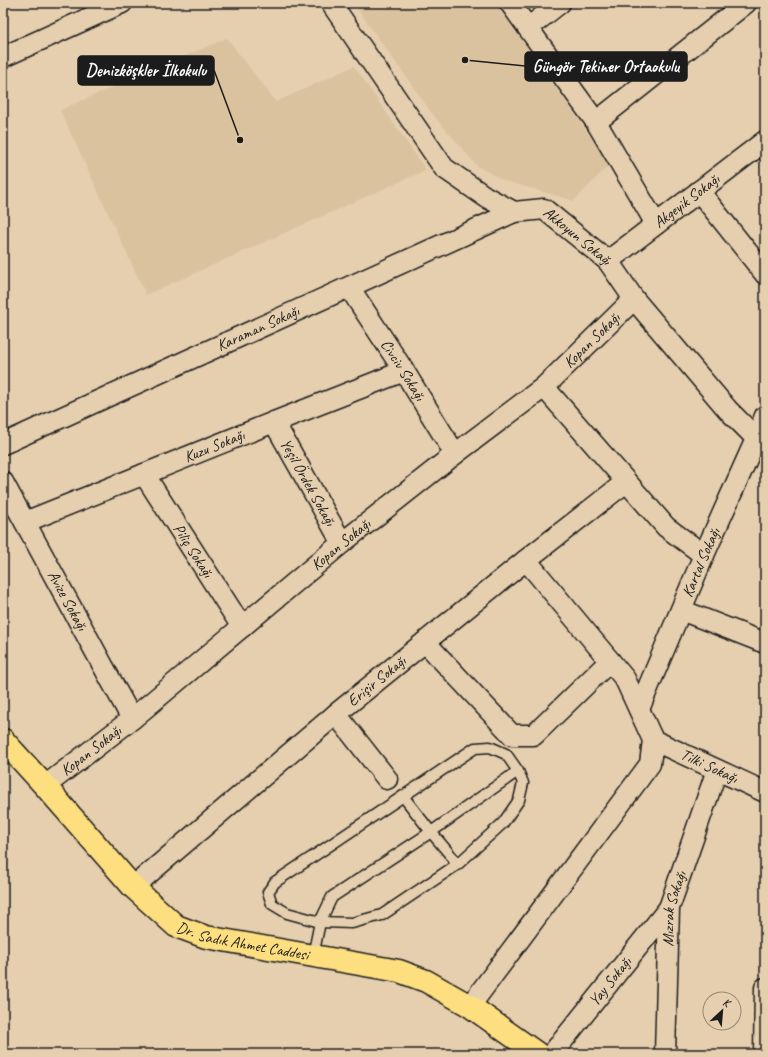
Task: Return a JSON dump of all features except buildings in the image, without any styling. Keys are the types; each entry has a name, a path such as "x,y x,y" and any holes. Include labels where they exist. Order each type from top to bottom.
{"main road":[{"name":"Dr. Sadık Ahmet Caddesi","path":"3,740 133,887 176,926 206,937 399,971 426,981 470,1006 538,1054"}],"street":[{"path":"3,58 122,3"},
{"path":"331,3 444,168 486,197 514,212"},
{"path":"510,3 596,122 656,224"},
{"path":"528,28 560,3"},
{"path":"596,122 746,3"},
{"name":"Akgeyik Sokağı","path":"608,261 765,141"},
{"path":"699,191 765,274"},
{"name":"Akkoyun Sokağı","path":"514,212 544,209 608,261 634,299 728,410 761,443"},
{"name":"Karaman Sokağı","path":"3,444 514,212"},
{"name":"Civciv Sokağı","path":"349,287 404,371 455,454"},
{"name":"Kopan Sokağı","path":"45,786 132,719 342,543 455,454 544,387 634,299"},
{"name":"Kuzu Sokağı","path":"25,522 404,371"},
{"path":"544,387 666,527 704,555"},
{"name":"Kartal Sokağı","path":"639,709 704,555 761,443 765,416"},
{"name":"Yeşil Ördek Sokağı","path":"274,422 342,543"},
{"name":"Piliç Sokağı","path":"144,474 242,626"},
{"name":"Avize Sokağı","path":"3,482 132,719"},
{"name":"Erişir Sokağı","path":"133,887 336,714 526,560 626,482"},
{"path":"470,1006 650,764 654,740 625,679 526,560"},
{"path":"681,610 765,643"},
{"path":"425,642 512,735 534,735 610,661"},
{"path":"336,714 387,779"},
{"name":"Tilki Sokağı","path":"654,740 765,792"},
{"name":"Mızrak Sokağı","path":"665,1054 669,908 717,770"},
{"name":"Yay Sokağı","path":"552,1054 669,908"},
{"path":"764,1054 765,988"}],"lane":[{"path":"490,747 506,754 518,771 523,783 519,800 502,823 458,864 382,915 352,923 320,922 287,913 272,904 268,892 275,882 475,748 490,747"},
{"path":"313,956 320,922 332,897 431,832 518,771"},
{"path":"403,796 458,864"}],"shaded area":[{"path":"353,3 497,3 610,164 574,201 502,180 477,166 434,116"},
{"path":"227,38 276,102 354,66 426,170 146,295 60,110"}],"place":[{"name":"Güngör Tekiner Ortaokulu","path":"465,60"},
{"name":"Denizköşkler İlkokulu","path":"240,140"}]}
